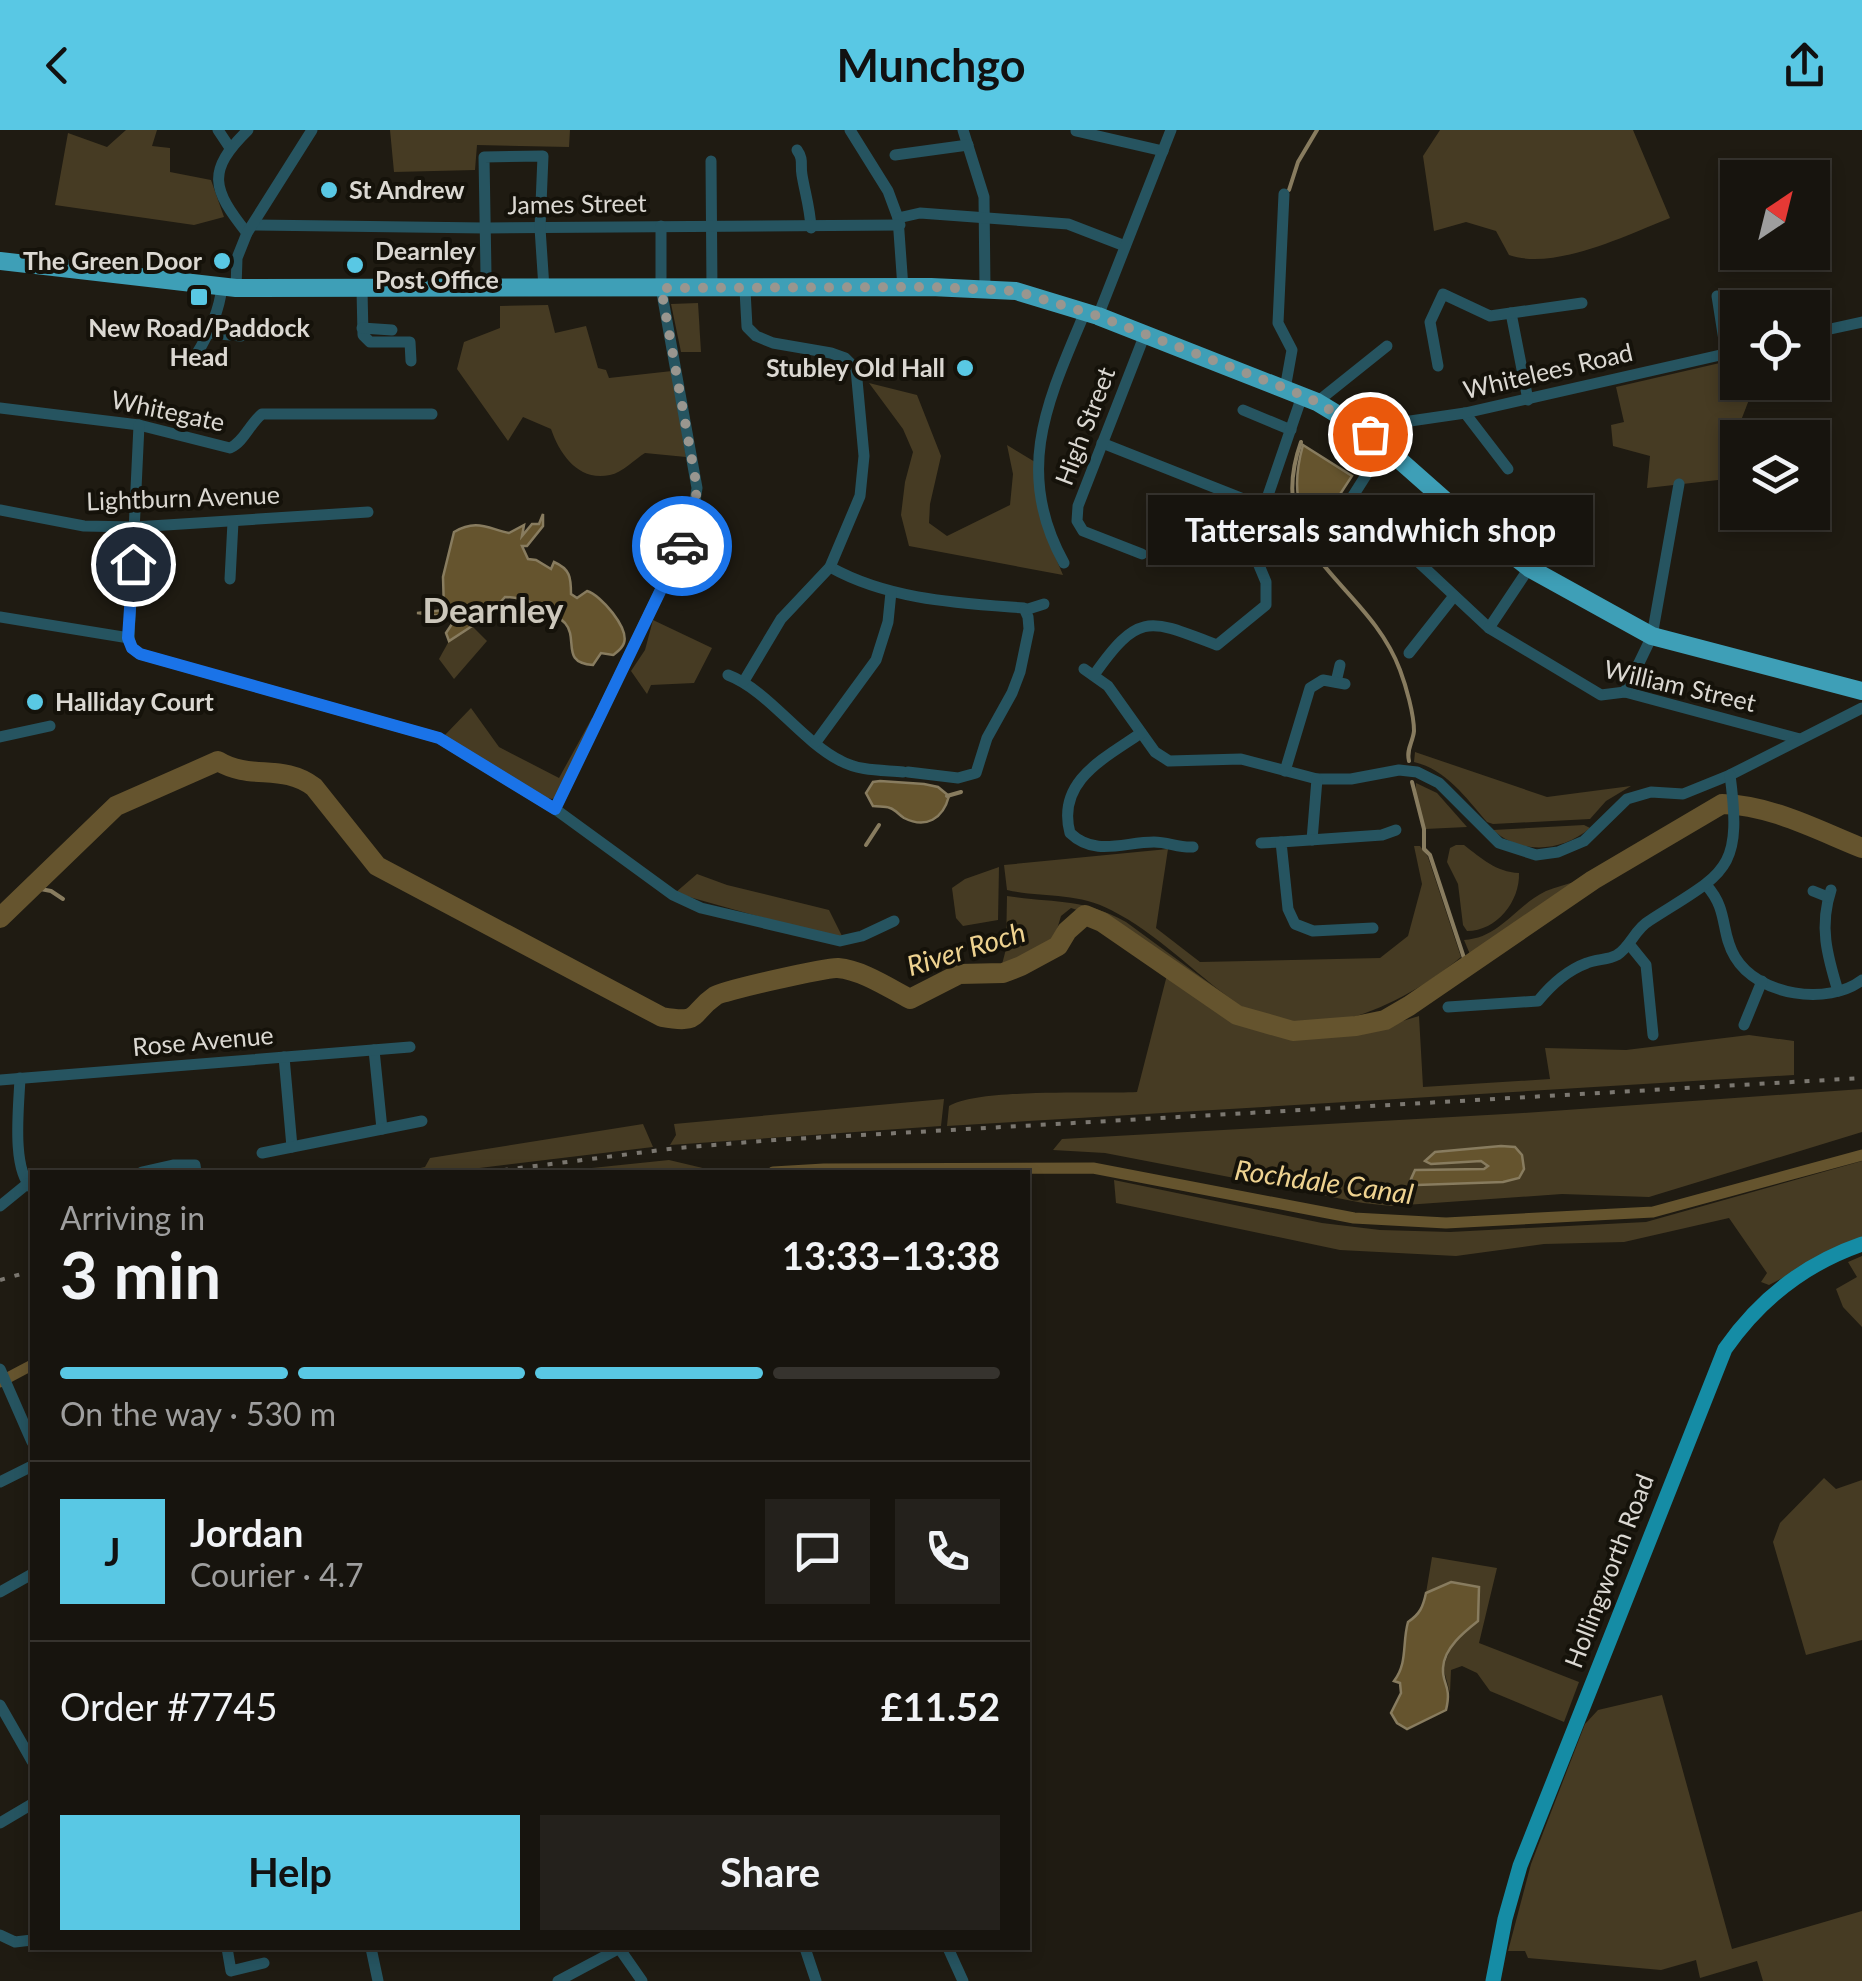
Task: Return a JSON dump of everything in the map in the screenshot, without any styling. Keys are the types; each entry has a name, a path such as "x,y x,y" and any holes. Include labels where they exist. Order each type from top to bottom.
{"highway":[{"path":"0,261 229,288 1016,291 1092,314 1301,395 1370,434 1465,518 1530,568 1652,636 1855,690"}],"main road":[{"name":"Hollingworth Road","path":"1493,1981 1520,1866 1725,1349 1748,1316 1774,1292 1801,1272 1862,1244"}],"street":[{"path":"218,130 230,148"},
{"path":"248,130 220,162 218,178 221,193 251,229"},
{"path":"196,356 229,288 251,229 312,130"},
{"path":"850,130 888,191 899,222 903,288"},
{"path":"963,130 984,197 985,288"},
{"path":"1064,563 1049,537 1041,508 1038,449 1047,404 1124,246 1170,130"},
{"path":"1076,131 1163,151"},
{"path":"895,155 968,145"},
{"path":"797,150 803,158 811,228"},
{"path":"486,274 484,156 543,156 540,228 544,288"},
{"path":"711,162 712,290"},
{"path":"1102,443 1264,507 1301,395 1292,350 1278,322 1284,194"},
{"name":"James Street","path":"251,229 811,228 899,222 920,213 1068,224 1124,246"},
{"path":"555,809 692,527 697,488 661,288 661,226"},
{"path":"362,290 363,335 370,342 410,342 411,361"},
{"path":"744,681 781,620 830,567 860,496 864,456 856,369 845,358 832,353 773,343 756,336 747,327 745,290"},
{"path":"1438,366 1430,322 1443,294 1490,316 1582,303"},
{"path":"1717,296 1720,307"},
{"path":"1511,313 1528,400"},
{"path":"1830,329 1862,322"},
{"path":"362,328 392,330"},
{"path":"209,334 241,336"},
{"name":"High Street","path":"1142,554 1083,531 1076,521 1078,506 1144,334"},
{"path":"1301,395 1387,346"},
{"name":"Whitelees Road","path":"1370,434 1384,425 1528,400 1720,355"},
{"name":"Whitegate","path":"0,408 139,425 230,448 237,445 252,421 262,414 432,414"},
{"path":"1243,410 1290,430"},
{"path":"1464,413 1508,469"},
{"path":"139,425 128,638 140,654 439,738 555,809 673,895 702,908 840,941 852,940 894,920"},
{"name":"William Street","path":"1370,469 1350,499 1490,628 1601,695 1625,692 1800,739"},
{"path":"1625,692 1652,636 1679,484"},
{"name":"Lightburn Avenue","path":"0,510 84,526 232,522 368,512"},
{"path":"230,580 232,522"},
{"path":"1252,558 1266,582 1270,608 1218,650 1163,624 1148,625 1116,644 1089,672 1108,686 1155,752 1169,761 1241,759 1317,779 1350,779 1399,770 1417,772 1439,783 1498,843 1536,855 1558,852 1584,841 1620,804 1635,796 1650,792 1683,794 1730,775 1862,708"},
{"path":"830,567 855,581 891,592 1024,609 1044,604"},
{"path":"1490,628 1530,568"},
{"path":"816,742 876,660 888,622 891,592"},
{"path":"1409,653 1454,596"},
{"path":"728,675 744,681 839,761 958,778 976,773 986,738 1012,694 1029,629 1024,609"},
{"path":"0,617 128,638"},
{"path":"1285,771 1310,688 1324,680 1340,683 1340,666"},
{"path":"1841,718 1855,690"},
{"path":"0,737 50,726"},
{"path":"1060,844 1070,833 1068,804 1080,778 1141,734"},
{"path":"1448,1006 1463,1000 1515,1004 1538,1001 1548,988 1576,968 1617,954 1646,922 1707,886 1732,856 1730,775"},
{"path":"1312,840 1317,779"},
{"path":"1261,843 1393,831 1395,846"},
{"path":"1070,833 1084,843 1102,848 1156,842 1194,847"},
{"path":"1282,842 1288,909 1301,933 1353,923 1373,928"},
{"path":"1707,886 1722,906 1737,960 1762,981 1806,994 1838,991 1862,980"},
{"path":"1813,891 1830,893 1822,919 1838,991"},
{"path":"1629,944 1646,964 1649,1026"},
{"path":"1744,1025 1762,981"},
{"path":"1538,1001 1547,1012"},
{"name":"Rose Avenue","path":"0,1080 410,1047"},
{"path":"374,1050 382,1129"},
{"path":"284,1057 292,1147"},
{"path":"0,1206 30,1186 22,1173 18,1128 20,1078"},
{"path":"262,1153 422,1121"},
{"path":"151,1170 195,1164"},
{"path":"1,1371 30,1438"},
{"path":"0,1482 30,1467"},
{"path":"0,1592 30,1575"},
{"path":"1,1709 30,1758"},
{"path":"0,1823 30,1805"},
{"path":"0,1935 15,1942 30,1940"},
{"path":"227,1950 231,1971 264,1963"},
{"path":"371,1950 378,1981"},
{"path":"558,1981 615,1950"},
{"path":"620,1950 642,1981"},
{"path":"806,1950 816,1981"},
{"path":"949,1950 964,1981"}],"shaded area":[{"path":"126,130 157,130 152,146 170,148 170,172 211,180 224,217 194,225 55,205 68,133 107,147"},
{"path":"390,130 570,130 569,147 477,145 475,170 394,172"},
{"path":"1440,130 1633,130 1670,218 1590,249 1547,258 1509,255 1496,231 1466,222 1434,231 1423,156"},
{"path":"698,303 701,352 681,352 671,304"},
{"path":"548,305 555,333 586,326 598,368 606,370 609,378 672,371 686,457 645,453 619,472 599,476 572,464 551,429 523,417 508,441 457,369 464,342 500,328 500,306"},
{"path":"1720,363 1720,400 1749,400 1741,420 1720,420 1718,480 1647,488 1650,456 1613,446 1611,425 1624,422 1616,387"},
{"path":"869,383 917,395 941,456 929,523 947,536 1010,505 1013,474 1007,445 1035,462 1049,542 1063,575 909,546 901,515 913,452 903,429"},
{"path":"1303,445 1352,476 1316,531 1302,512 1297,491"},
{"path":"543,514 543,526 527,546 522,546 528,559 551,569 554,562 569,574 571,594 577,598 587,591 606,605 624,637 623,645 613,655 601,653 593,665 577,660 565,623 545,609 512,598 505,597 489,615 449,641 446,633 456,618 417,613 444,610 443,577 454,532 475,525 509,533 524,525 522,536 532,524 539,524"},
{"path":"653,620 712,648 694,683 651,685 647,694 631,671 645,650"},
{"path":"473,627 487,641 454,679 439,659 449,641"},
{"path":"471,708 499,747 559,778 594,720 559,796 542,797 444,736"},
{"path":"1415,752 1547,797 1631,786 1606,801 1590,819 1493,824 1446,778 1414,762"},
{"path":"873,782 938,787 949,796 938,816 926,822 912,821 890,808 873,806 866,793"},
{"path":"1416,783 1437,793 1467,827 1425,829 1415,798"},
{"path":"1584,825 1590,828 1579,836 1541,847 1516,844 1493,830"},
{"path":"1464,845 1496,867 1519,873 1511,904 1497,920 1478,930 1467,931 1463,925 1458,884 1447,862 1450,848"},
{"path":"1414,846 1420,846 1428,857 1461,957 1411,992 1383,1006 1322,1023 1292,1024 1263,1017 1235,1002 1144,930 1098,904 1007,890 1004,865 1168,849 1156,928 1200,962 1380,958 1408,936 1422,884"},
{"path":"999,867 998,920 963,926 956,918 952,888"},
{"path":"697,874 829,910 842,936 836,938 675,893"},
{"path":"1578,881 1579,886 1472,959 1464,940 1488,934 1546,891"},
{"path":"1007,896 1081,905 1126,922 1257,1018 1236,1009 1115,926 1071,908 1061,916 1052,946 1000,972 1006,949"},
{"path":"1167,975 1224,1015 1271,1033 1346,1034 1419,1016 1423,1087 1550,1079 1545,1048 1626,1050 1749,1035 1794,1041 1794,1075 947,1126 949,1106 985,1096 1137,1092"},
{"path":"1862,1089 1862,1132 1649,1197 1562,1194 1391,1206 1105,1153 1053,1150 1062,1139"},
{"path":"944,1099 941,1126 670,1145 676,1135 674,1124"},
{"path":"643,1124 653,1147 463,1170 411,1170 425,1167 430,1158"},
{"path":"1515,1147 1522,1155 1524,1169 1519,1178 1417,1185 1411,1179 1415,1170 1488,1166 1481,1161 1425,1161 1435,1152"},
{"path":"669,1160 707,1169 703,1170 572,1170"},
{"path":"1862,1161 1862,1237 1769,1285 1761,1282 1767,1273 1729,1218 1624,1242 1544,1244 1456,1256 1340,1250 1116,1203 1114,1180 1322,1223 1450,1232 1646,1222"},
{"path":"1862,1256 1862,1327 1843,1307 1836,1289 1857,1277 1848,1262"},
{"path":"1824,1478 1836,1489 1862,1480 1862,1640 1806,1655 1773,1542 1780,1523"},
{"path":"1432,1557 1497,1568 1479,1643 1579,1682 1564,1722 1490,1691 1477,1673 1462,1666 1451,1670 1450,1693 1443,1667 1454,1641 1478,1621 1451,1582 1426,1593"},
{"path":"1451,1582 1479,1587 1478,1621 1456,1641 1444,1661 1446,1710 1407,1729 1391,1713 1401,1693 1400,1683 1394,1681 1403,1660 1408,1622 1420,1610 1426,1593"},
{"path":"1662,1695 1732,1949 1862,1911 1862,1981 1763,1981 1757,1961 1700,1978 1696,1960 1661,1970 1528,1958 1525,1951 1508,1951 1531,1864 1585,1724 1598,1710"}],"waterway":[{"path":"1289,190 1298,162 1317,130"},
{"path":"1301,442 1292,480 1295,512 1306,540 1385,639 1400,670 1414,724 1409,761"},
{"name":"River Roch","path":"0,918 116,806 218,761 242,770 302,780 314,787 377,866 662,1017 689,1018 722,993 838,968 866,976 910,999 959,974 1003,973 1021,966 1058,946 1067,931 1085,915 1102,922 1237,1015 1293,1031 1385,1020 1593,880 1722,804 1776,814 1862,848"},
{"path":"1412,782 1424,829 1424,849 1430,855 1467,967"},
{"path":"947,796 961,792"},
{"path":"866,845 879,825"},
{"path":"30,887 51,891 63,899"},
{"name":"Rochdale Canal","path":"807,1170 1093,1168 1354,1218 1446,1223 1653,1212 1862,1155"},
{"name":"Rochdale Canal","path":"0,1382 30,1366"}],"railway":[{"path":"504,1170 775,1140 1862,1078"},
{"path":"0,1280 30,1272"}],"way so far":[{"path":"682,546 692,527 697,488 661,288 932,287 1016,291 1098,316 1290,390 1370,434"}],"place":[{"name":"St Andrew","path":"329,190"},
{"name":"The Green Door","path":"222,261"},
{"name":"Dearnley Post Office","path":"355,265"},
{"name":"New Road/Paddock Head","path":"199,297"},
{"name":"Stubley Old Hall","path":"965,368"},
{"name":"Tattersals sandwhich shop","path":"1370,434"},
{"name":"Halliday Court","path":"35,702"}],"district":[{"name":"Dearnley","path":"493,611"}],"route":[{"path":"133,564 128,638 140,654 439,738 555,809 682,546"}]}
